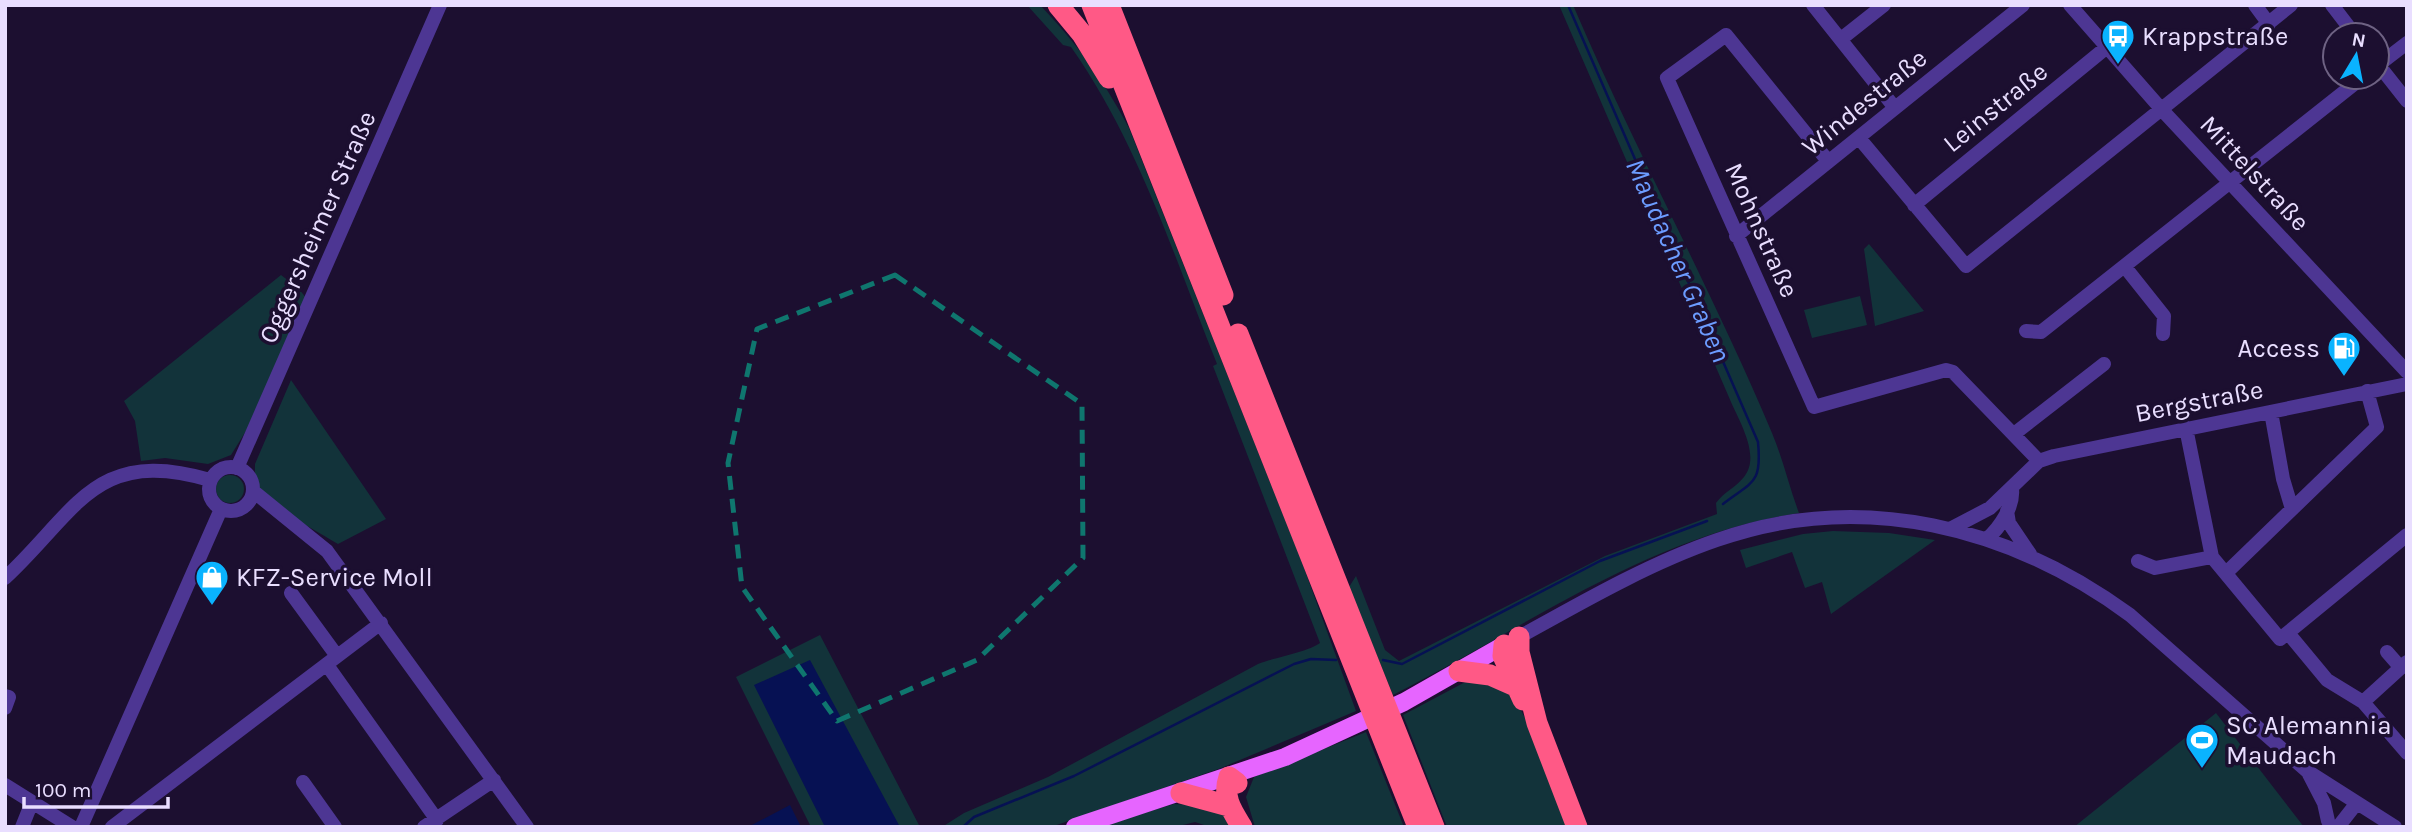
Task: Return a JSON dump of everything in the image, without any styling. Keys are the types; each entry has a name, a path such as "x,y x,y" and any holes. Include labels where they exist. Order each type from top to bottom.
{"highway":[{"path":"1058,5 1102,64 1155,167"},
{"path":"1092,5 1418,827"},
{"path":"1109,5 1434,827"},
{"path":"1537,723 1515,686 1503,656 1514,645 1537,723 1577,827"},
{"path":"1459,671 1490,675 1515,686"},
{"path":"1242,827 1229,806 1226,786 1235,778 1248,827"},
{"path":"1181,793 1229,806"}],"main road":[{"path":"1075,827 1235,778 1356,725 1514,645"}],"street":[{"name":"Oggersheimer Straße","path":"237,468 440,5"},
{"path":"1813,5 1895,108"},
{"path":"1841,39 1884,5"},
{"name":"Windestraße","path":"1736,236 2024,5"},
{"name":"Mittelstraße","path":"2070,5 2163,111 2407,372"},
{"path":"2255,5 2269,24"},
{"path":"1859,138 1966,267 2163,111 2291,5"},
{"path":"2332,5 2344,21"},
{"name":"Mohnstraße","path":"1828,161 1726,35 1667,78 1814,407 1946,370 1961,377 2039,461"},
{"path":"2391,55 2407,43"},
{"name":"Leinstraße","path":"1914,205 2107,47"},
{"path":"2391,82 2407,101"},
{"path":"2026,331 2041,332 2345,91"},
{"path":"2125,267 2164,316 2163,334"},
{"path":"2014,434 2104,364"},
{"name":"Bergstraße","path":"2039,461 2186,428 2407,384"},
{"path":"2226,573 2377,427 2367,391"},
{"path":"2271,412 2283,479 2292,509"},
{"path":"2186,428 2212,557 2328,680 2363,702 2407,753"},
{"path":"1987,539 1998,529 2007,511 2012,489 2039,461"},
{"path":"224,468 237,468 249,477 250,498 235,511 221,509 209,494 211,480 224,468"},
{"path":"5,578 71,505 90,490 114,478 143,470 165,469 211,480"},
{"path":"1950,529 1990,508 2006,490 2012,489"},
{"path":"250,498 277,512 327,551 382,623 527,827"},
{"path":"1987,539 1986,525 1990,508"},
{"path":"81,827 221,509"},
{"path":"2007,511 2009,523 2030,554"},
{"path":"1514,645 1691,550 1753,530 1802,521 1867,518 1950,529 2030,554 2063,570 2130,615 2307,771 2395,827"},
{"path":"2284,636 2407,535"},
{"path":"2137,561 2155,568 2212,557"},
{"path":"291,593 430,823 494,780"},
{"path":"112,827 382,623"},
{"path":"2363,702 2404,665 2387,652"},
{"path":"5,696 9,697 5,708"},
{"path":"2307,771 2322,797 2330,825"},
{"path":"303,782 335,827"},
{"path":"5,785 72,827"},
{"path":"2330,825 2350,800"},
{"path":"22,827 32,802"}],"highlighted area":[{"path":"895,275 1082,404 1083,558 977,660 837,721 742,587 728,463 757,329"}],"green space":[{"path":"1027,5 1040,5 1066,34 1089,63 1129,128 1300,557 1356,711 1221,768 1051,827 942,827 964,813 1048,777 1258,664 1320,643 1213,366 1217,364 1170,241 1135,161 1095,83 1071,47 1063,45"},
{"path":"1559,5 1573,5 1748,379 1776,443 1799,513 1744,525 1691,542 1640,563 1590,587 1393,695 1349,587 1356,576 1385,650 1399,661 1605,556 1717,514 1716,503 1741,481 1749,468 1749,447 1742,425"},
{"path":"1869,244 1924,311 1875,326 1864,249"},
{"path":"281,275 307,299 246,431 231,455 208,464 165,458 141,461 135,421 124,401"},
{"path":"1860,296 1867,325 1812,338 1804,310"},
{"path":"291,380 386,519 338,544 276,506 257,485 255,464"},
{"path":"230,475 240,479 244,489 240,499 230,503 220,499 216,489 220,479"},
{"path":"1833,531 1889,533 1935,540 1831,614 1822,582 1805,588 1792,552 1746,568 1740,550 1803,534"},
{"path":"820,635 920,827 811,827 736,677"},
{"path":"1471,679 1497,684 1518,704 1570,827 1447,827 1403,715"},
{"name":"SC Alemannia Maudach","path":"2216,713 2304,827 2074,827"},
{"path":"1366,732 1404,827 1255,827 1246,797 1254,777"},
{"path":"1174,804 1200,805 1215,809 1234,827 1210,827 1195,822 1175,827 1097,827"}],"shaded area":[{"path":"810,660 900,827 825,827 754,685"},
{"path":"790,805 801,827 748,827"}],"waterway":[{"name":"Maudacher Graben","path":"1568,5 1758,442 1757,474 1748,485 1723,504"},
{"path":"1383,660 1402,664 1600,561 1707,521"},
{"path":"963,827 974,817 1074,776 1294,664 1311,659 1336,660"}],"place":[{"name":"Krappstraße","path":"2118,66"},
{"name":"Access","path":"2344,378"},
{"name":"KFZ-Service Moll","path":"212,607"},
{"name":"SC Alemannia Maudach","path":"2202,770"}]}
